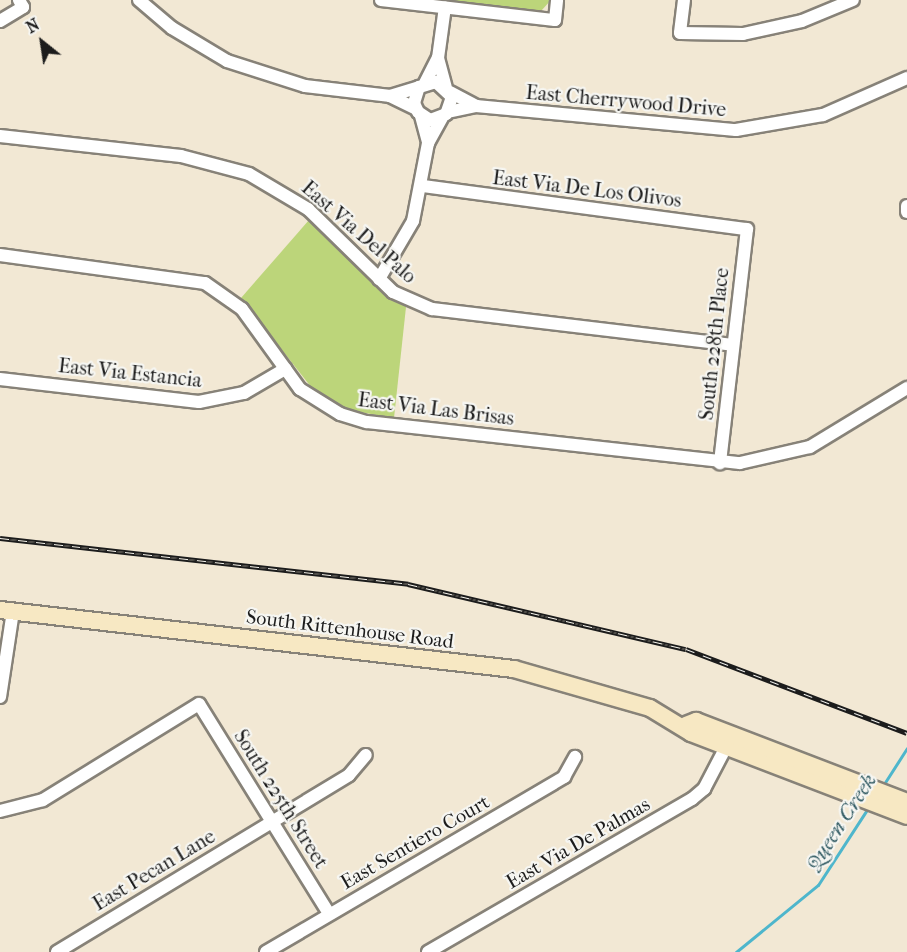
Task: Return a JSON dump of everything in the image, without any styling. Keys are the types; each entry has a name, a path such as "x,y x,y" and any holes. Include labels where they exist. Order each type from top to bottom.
{"main road":[{"name":"South Rittenhouse Road","path":"6,610 514,669 619,697 686,725 691,734 726,747 814,773"},
{"name":"South Rittenhouse Road","path":"686,725 696,721 814,773 905,808"}],"street":[{"path":"139,0 190,40 250,70 305,86 390,96 418,112 446,114 476,106"},
{"path":"381,0 555,20 557,0"},
{"path":"684,0 680,33 743,34 802,21 853,0"},
{"path":"0,21 21,4"},
{"path":"379,279 408,234 423,186 428,143 418,112 422,85 438,58 445,7"},
{"path":"428,143 446,114 448,89 438,58"},
{"name":"East Cherrywood Drive","path":"476,106 736,130 823,115 907,78"},
{"path":"390,96 422,85 448,89 476,106"},
{"name":"East Via Del Palo","path":"0,136 181,156 249,174 308,209 379,279 406,300 432,309 733,345"},
{"name":"East Via De Los Olivos","path":"423,186 747,229"},
{"name":"South 228th Place","path":"720,463 747,229"},
{"name":"East Via Las Brisas","path":"0,255 179,276 205,284 242,309 285,369 312,399 353,419 720,463 798,452 907,388"},
{"name":"East Via Estancia","path":"0,379 199,402 244,393 285,369"},
{"path":"0,697 6,610"},
{"name":"South 225th Street","path":"0,812 43,800 199,704 329,914"},
{"name":"East Via De Palmas","path":"428,952 692,799 704,789 726,747"},
{"name":"East Pecan Lane","path":"57,952 349,775 366,755"},
{"name":"East Sentiero Court","path":"266,952 564,777 575,757"}],"green space":[{"path":"443,0 551,0 541,11"},
{"path":"309,220 406,307 394,418 348,410 315,392 241,298"}],"waterway":[{"name":"Queen Creek","path":"882,787 907,748"},
{"name":"Queen Creek","path":"736,952 818,885 868,808"}],"railway":[{"path":"0,538 408,584 686,649 907,733"}]}
